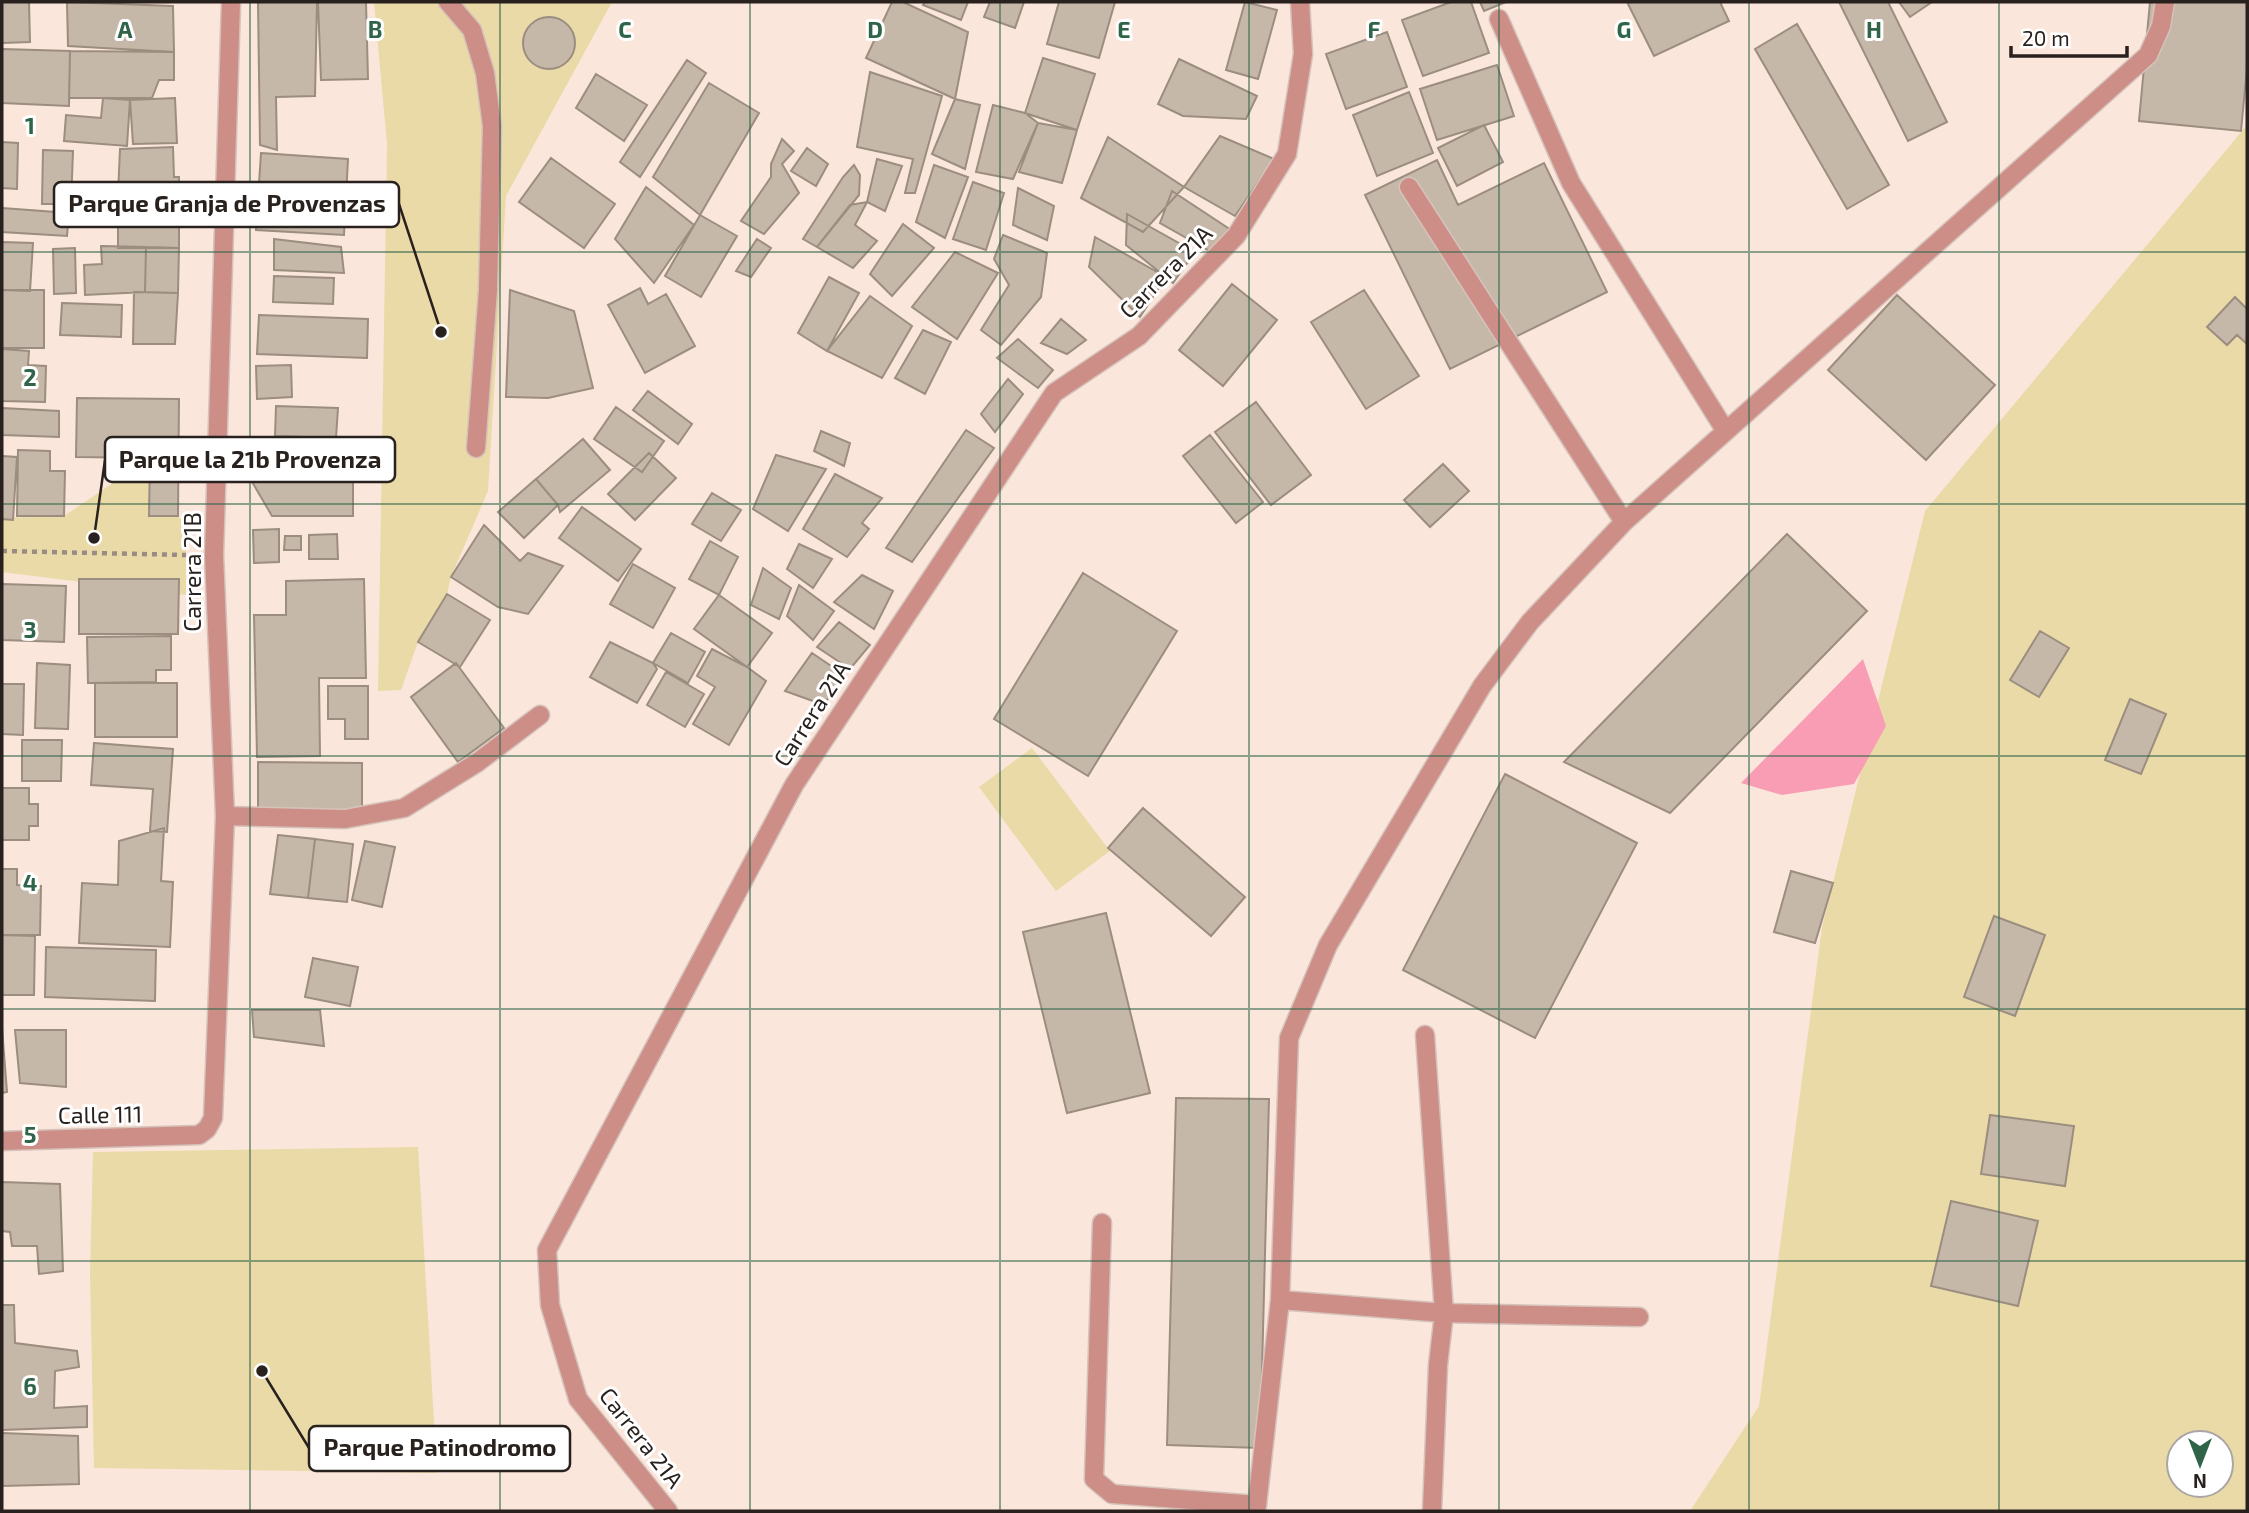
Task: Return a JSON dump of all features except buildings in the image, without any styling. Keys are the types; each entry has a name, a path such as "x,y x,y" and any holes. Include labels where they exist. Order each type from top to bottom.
{"street":[{"name":"Carrera 21B","path":"199,1135 207,1129 212,1118 225,816 214,555 231,2"},
{"path":"449,2 472,30 485,73 492,127 488,290 476,448"},
{"name":"Carrera 21A","path":"668,1511 578,1399 550,1305 547,1250 794,785 1054,393 1139,336 1237,236 1287,154 1303,54 1300,2"},
{"path":"1102,1223 1094,1479 1112,1494 1255,1508 1280,1300 1289,1038 1328,945 1482,686 1530,622 1624,522 2148,55 2161,26 2165,2"},
{"path":"1499,19 1571,183 1725,430"},
{"path":"1409,187 1624,522"},
{"path":"225,816 345,820 404,808 478,762 540,715"},
{"path":"1425,1035 1444,1313 1438,1365 1432,1511"},
{"name":"Calle 111","path":"2,1141 199,1135"},
{"path":"1280,1300 1444,1313 1639,1317"}],"path":[{"path":"2,551 214,555"}],"shaded area":[{"path":"374,2 612,2 506,196 488,491 451,577 447,594 418,642 401,690 378,691 387,144"},
{"path":"2247,125 2247,1511 1690,1511 1759,1406 1822,927 1925,511"},
{"path":"150,458 178,516 186,525 186,595 2,572 2,518 64,516"},
{"path":"1863,659 1886,726 1854,784 1782,795 1741,783"},
{"path":"1032,748 1110,851 1056,891 979,787"},
{"path":"418,1147 437,1473 94,1468 90,1274 93,1152"}],"place":[{"name":"Parque Granja de Provenzas","path":"441,332"},
{"name":"Parque la 21b Provenza","path":"94,538"},
{"name":"Parque Patinodromo","path":"262,1371"}]}
